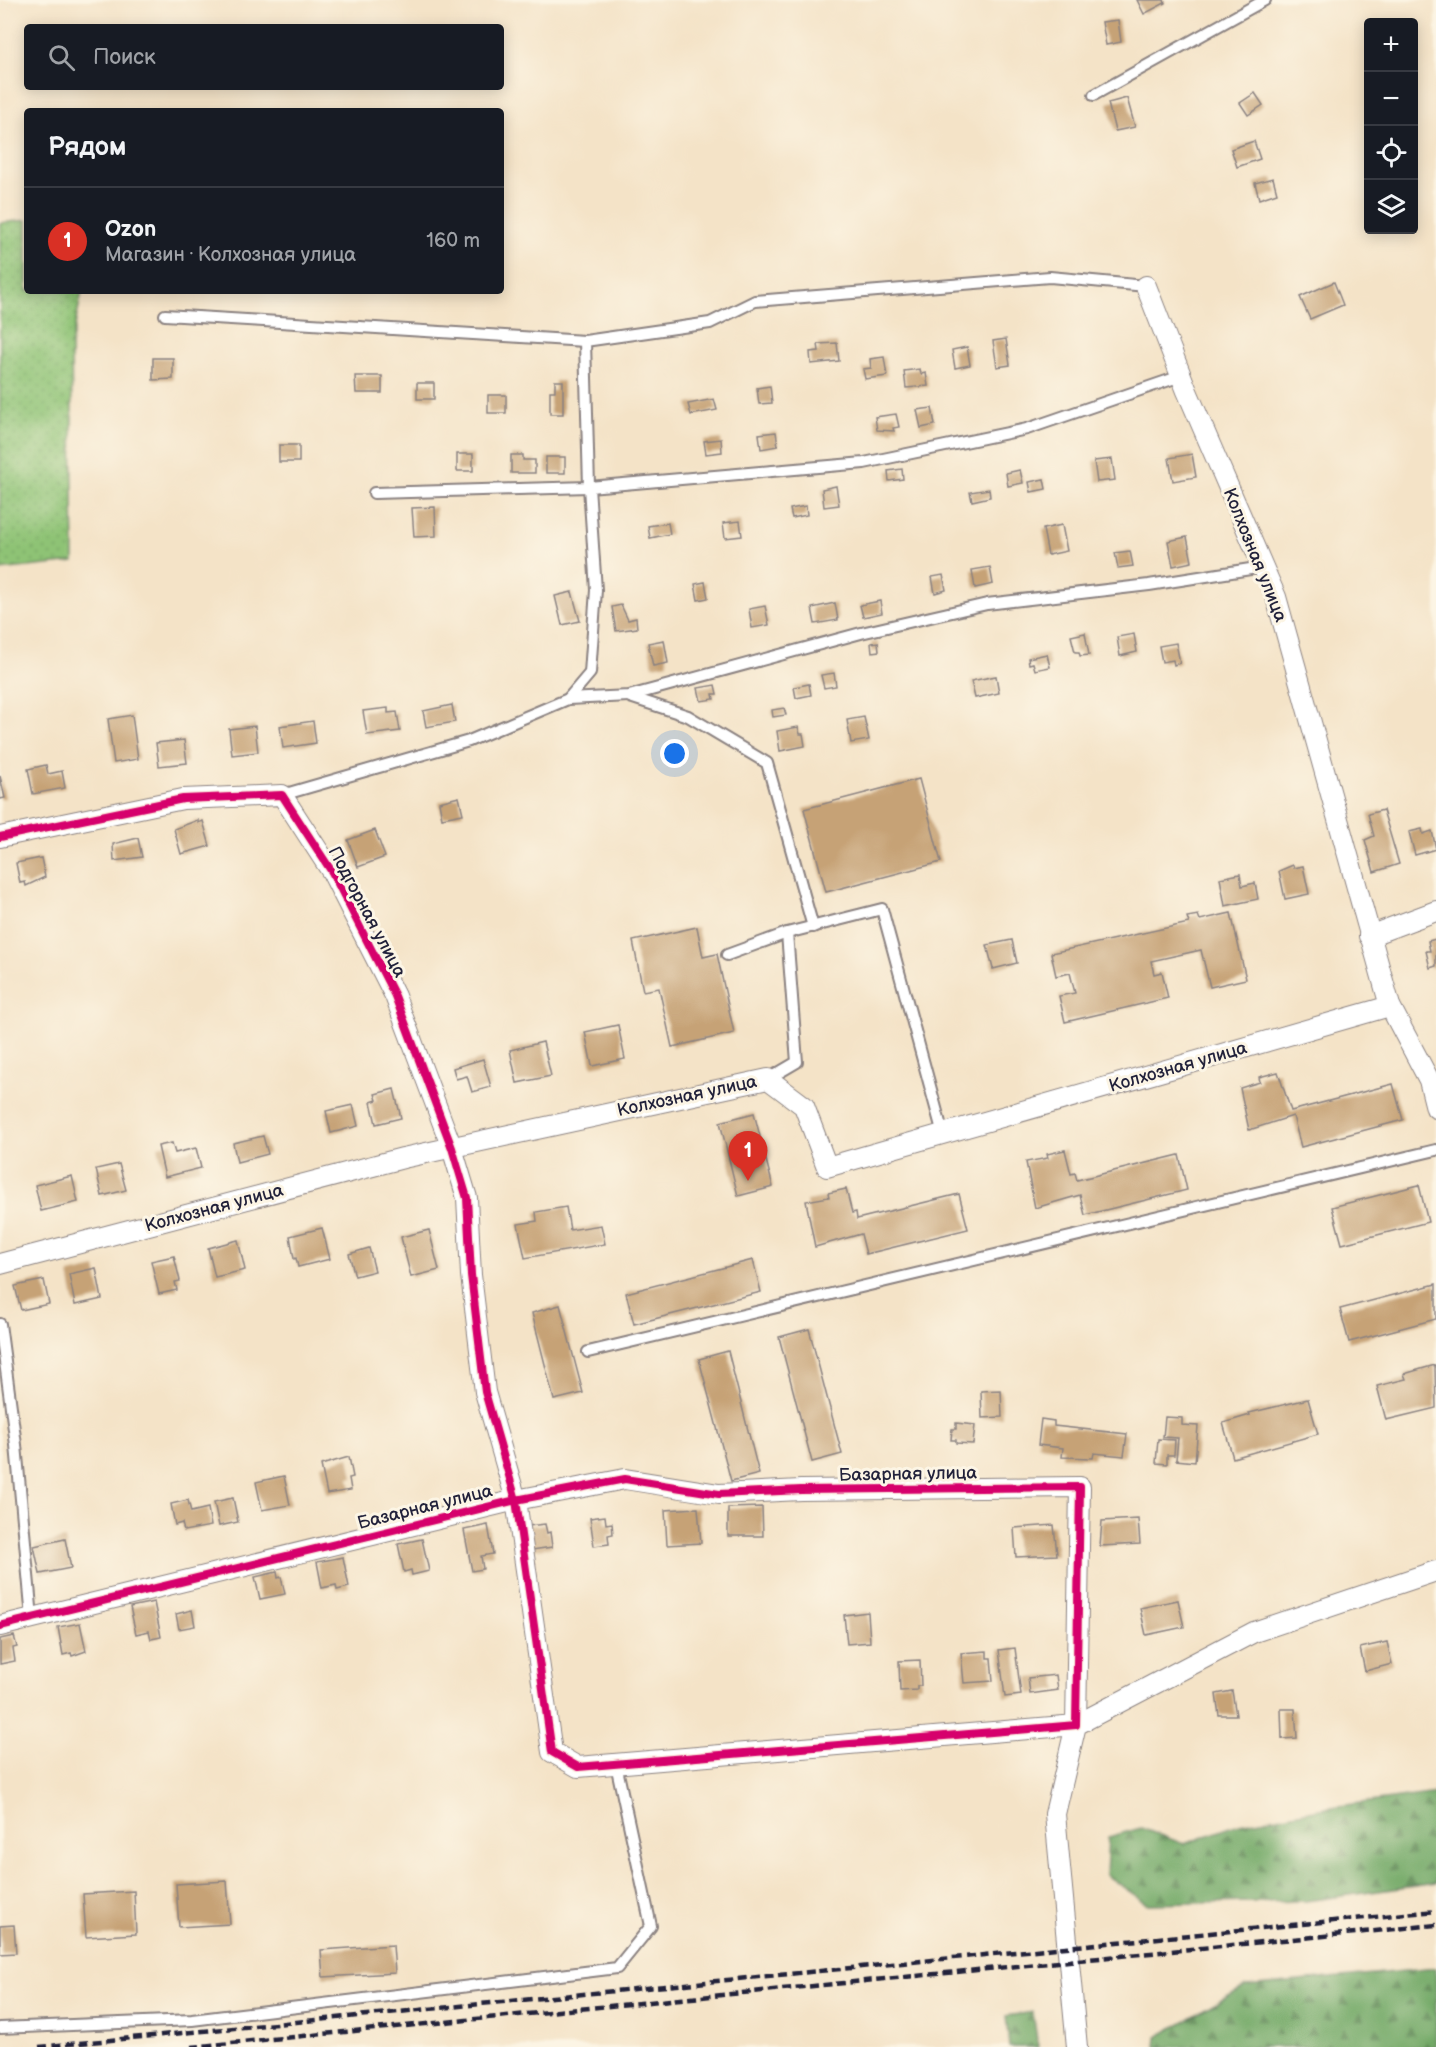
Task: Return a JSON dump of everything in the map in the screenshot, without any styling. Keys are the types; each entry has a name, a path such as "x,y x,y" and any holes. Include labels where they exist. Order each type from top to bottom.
{"street":[{"name":"Колхозная улица","path":"1146,286 1181,376 1276,597 1390,1006 1429,1080 1436,1107"},
{"path":"0,837 183,799 282,795"},
{"name":"Подгорная улица","path":"282,795 333,872 395,996 452,1148 467,1198 471,1275 485,1392 516,1500 552,1752 578,1767 616,1764"},
{"path":"1369,936 1436,911"},
{"name":"Колхозная улица","path":"0,1264 403,1158 768,1078 804,1106 827,1167 1390,1006"},
{"name":"Базарная улица","path":"0,1626 516,1500 625,1479 719,1494 801,1490 1080,1487 1076,1725"},
{"path":"616,1764 1076,1725 1254,1632 1436,1571"},
{"path":"1076,1725 1055,1814 1077,2047"}],"lane":[{"path":"1094,95 1265,0"},
{"path":"165,315 585,341 710,323 755,302 1050,278 1146,286"},
{"path":"568,699 590,673 596,591 589,487 585,341"},
{"path":"374,493 589,487 864,463 1028,429 1181,376"},
{"path":"282,795 469,741 568,699 629,696 861,633 987,604 1149,585 1263,567"},
{"path":"629,696 688,716 767,763 813,927"},
{"path":"727,955 787,933 882,909 943,1134"},
{"path":"768,1078 797,1062 787,933"},
{"path":"588,1353 1436,1150"},
{"path":"0,1324 16,1445 32,1618"},
{"path":"0,2028 192,2020 617,1968 651,1926 616,1764"}],"green space":[{"path":"24,220 24,294 81,294 71,345 74,562 0,570 0,223"},
{"path":"1436,1793 1436,1883 1306,1901 1148,1904 1106,1875 1108,1837 1141,1828 1184,1844 1239,1824 1331,1807"},
{"path":"1436,1968 1436,2047 1156,2047 1157,2037 1246,1986"},
{"path":"1033,2012 1038,2047 1009,2047 1006,2016"}],"building":[{"path":"1137,0 1164,0 1165,3 1144,14"},
{"path":"1118,20 1121,42 1106,45 1102,22"},
{"path":"1255,93 1263,105 1248,115 1240,103"},
{"path":"1127,98 1135,127 1115,131 1108,103"},
{"path":"1254,141 1260,159 1237,167 1231,149"},
{"path":"1273,178 1277,193 1259,199 1255,183"},
{"path":"1334,282 1343,305 1310,319 1300,297"},
{"path":"1006,339 1010,365 997,367 993,341"},
{"path":"837,343 839,361 811,364 810,352 819,351 818,344"},
{"path":"967,347 970,365 955,368 952,350"},
{"path":"884,357 887,376 865,379 863,369 871,368 870,359"},
{"path":"153,358 173,358 173,379 153,380"},
{"path":"920,369 921,374 926,373 928,386 906,388 904,371"},
{"path":"355,376 382,376 382,393 356,393"},
{"path":"555,381 563,381 563,414 550,414 550,391 555,391"},
{"path":"417,383 434,383 434,399 417,399"},
{"path":"770,386 772,403 759,404 757,388"},
{"path":"488,395 506,395 506,413 488,413"},
{"path":"714,399 717,410 691,415 688,404"},
{"path":"932,408 935,425 921,428 917,410"},
{"path":"896,414 899,427 893,428 894,431 877,430 875,417"},
{"path":"776,432 778,446 761,449 759,434"},
{"path":"721,439 722,452 706,454 704,441"},
{"path":"279,445 299,445 299,462 279,462"},
{"path":"457,454 473,454 473,471 457,471"},
{"path":"1192,454 1196,477 1173,481 1169,458"},
{"path":"511,455 523,455 523,460 535,460 535,473 511,473"},
{"path":"546,457 565,457 565,473 546,473"},
{"path":"1112,459 1115,480 1097,482 1094,461"},
{"path":"902,469 903,479 889,481 888,471"},
{"path":"1020,470 1023,483 1008,486 1006,473"},
{"path":"1044,479 1046,489 1031,492 1029,482"},
{"path":"836,486 839,505 824,507 822,489"},
{"path":"989,489 990,497 972,501 970,492"},
{"path":"806,506 807,515 792,518 790,509"},
{"path":"435,507 436,536 414,537 412,508"},
{"path":"740,521 742,536 725,538 723,523"},
{"path":"668,523 670,534 650,538 648,526"},
{"path":"1062,525 1067,551 1048,555 1043,529"},
{"path":"1187,537 1192,562 1173,566 1168,541"},
{"path":"1130,551 1133,566 1118,568 1115,553"},
{"path":"990,567 993,584 975,588 972,570"},
{"path":"943,575 946,590 935,593 932,577"},
{"path":"705,582 708,598 698,600 695,584"},
{"path":"572,592 580,621 562,625 555,596"},
{"path":"880,601 882,613 863,617 860,605"},
{"path":"835,603 838,620 815,624 812,608"},
{"path":"621,605 628,620 636,618 637,628 616,631 612,607"},
{"path":"765,606 769,625 752,628 749,609"},
{"path":"1085,633 1089,655 1080,656 1079,652 1075,652 1071,636"},
{"path":"1134,634 1137,652 1120,656 1117,637"},
{"path":"664,640 668,663 653,666 648,643"},
{"path":"878,642 879,651 872,652 871,643"},
{"path":"1176,643 1180,663 1174,665 1173,660 1162,662 1159,646"},
{"path":"1047,654 1050,667 1035,670 1033,663 1029,664 1028,658"},
{"path":"834,673 836,686 824,688 821,675"},
{"path":"996,676 999,693 975,698 971,681"},
{"path":"809,684 811,695 796,698 794,687"},
{"path":"715,685 717,694 713,694 714,699 701,701 698,688"},
{"path":"452,705 455,722 426,727 423,711"},
{"path":"388,708 388,713 397,712 400,731 367,735 363,711"},
{"path":"784,708 786,715 773,717 772,710"},
{"path":"132,715 138,759 114,763 108,719"},
{"path":"864,717 869,740 851,743 847,720"},
{"path":"313,721 316,743 283,748 280,726"},
{"path":"255,726 258,752 232,755 229,729"},
{"path":"798,727 800,734 803,734 805,746 780,751 777,731"},
{"path":"184,740 187,763 159,766 156,743"},
{"path":"46,765 48,774 62,771 65,788 33,794 28,769"},
{"path":"0,776 5,798 0,799"},
{"path":"919,779 941,862 826,892 804,809"},
{"path":"459,797 463,814 442,818 439,802"},
{"path":"1383,810 1399,864 1374,872 1365,840 1374,836 1368,814"},
{"path":"198,820 198,823 203,821 210,846 181,854 174,829"},
{"path":"1422,829 1423,834 1432,831 1436,849 1415,855 1409,832"},
{"path":"375,830 385,857 358,867 348,840"},
{"path":"138,838 142,857 114,861 113,844"},
{"path":"41,858 45,877 26,886 25,882 20,883 16,863"},
{"path":"1293,865 1294,868 1303,866 1309,894 1285,899 1279,871"},
{"path":"1240,874 1242,886 1255,883 1258,899 1225,906 1220,878"},
{"path":"1231,913 1246,979 1210,987 1201,950 1151,961 1154,974 1162,972 1168,998 1065,1022 1059,996 1075,993 1070,973 1056,976 1051,953 1189,923 1187,917 1198,915 1200,920"},
{"path":"697,927 703,957 717,954 734,1033 672,1047 659,988 643,991 633,941"},
{"path":"1436,939 1436,966 1430,968 1426,951 1430,951 1428,941"},
{"path":"1012,940 1017,963 993,969 987,945"},
{"path":"618,1025 625,1059 592,1066 585,1032"},
{"path":"543,1042 551,1076 517,1083 510,1050"},
{"path":"483,1059 491,1087 472,1092 467,1076 456,1079 453,1068"},
{"path":"1278,1072 1291,1111 1393,1084 1403,1120 1301,1147 1293,1116 1249,1130 1240,1088 1260,1082 1259,1077"},
{"path":"394,1089 401,1118 376,1124 371,1102 377,1100 375,1094"},
{"path":"353,1105 358,1126 331,1133 326,1111"},
{"path":"754,1113 773,1187 738,1196 720,1122"},
{"path":"263,1136 268,1154 237,1162 233,1143"},
{"path":"172,1143 175,1153 196,1148 201,1168 165,1177 158,1146"},
{"path":"1065,1150 1071,1174 1075,1173 1077,1180 1179,1155 1187,1190 1085,1215 1080,1195 1035,1208 1026,1162 1048,1158 1047,1154"},
{"path":"119,1164 126,1190 102,1196 96,1169"},
{"path":"72,1176 78,1202 41,1211 35,1185"},
{"path":"1419,1185 1428,1222 1342,1244 1332,1207"},
{"path":"846,1189 852,1213 856,1212 857,1219 959,1194 968,1229 866,1254 861,1234 815,1247 806,1201 829,1197 828,1193"},
{"path":"566,1207 570,1230 601,1225 605,1244 525,1258 518,1224 537,1221 536,1212"},
{"path":"322,1228 330,1259 298,1267 296,1258 294,1259 290,1236"},
{"path":"429,1230 439,1270 411,1277 401,1237"},
{"path":"238,1240 245,1270 215,1277 208,1248"},
{"path":"369,1248 375,1271 355,1276 349,1254"},
{"path":"174,1256 180,1281 175,1282 177,1290 159,1294 151,1261"},
{"path":"753,1260 761,1292 634,1324 626,1293"},
{"path":"96,1268 102,1299 75,1305 69,1274"},
{"path":"44,1280 49,1304 21,1310 15,1286"},
{"path":"1436,1284 1436,1319 1349,1342 1340,1309"},
{"path":"560,1305 583,1393 554,1400 532,1313"},
{"path":"809,1329 842,1454 812,1462 779,1337"},
{"path":"728,1351 759,1474 731,1481 699,1359"},
{"path":"1435,1365 1436,1408 1386,1420 1377,1386 1406,1379 1404,1374"},
{"path":"1001,1390 1002,1417 982,1418 981,1391"},
{"path":"1308,1399 1318,1434 1233,1458 1223,1423 1250,1415 1249,1413"},
{"path":"1165,1417 1182,1418 1182,1425 1198,1426 1195,1462 1176,1460 1178,1438 1163,1437"},
{"path":"1041,1419 1054,1421 1054,1426 1127,1434 1124,1456 1094,1453 1093,1458 1062,1457 1063,1448 1038,1445"},
{"path":"956,1423 975,1425 973,1444 956,1443 956,1440 951,1440 952,1429 956,1429"},
{"path":"1158,1439 1175,1440 1174,1455 1167,1455 1167,1464 1156,1463"},
{"path":"349,1457 353,1477 349,1478 351,1490 327,1494 321,1465"},
{"path":"284,1476 290,1505 262,1510 256,1482"},
{"path":"233,1498 238,1522 219,1526 214,1502"},
{"path":"188,1500 191,1512 208,1508 211,1526 184,1531 182,1523 175,1525 171,1504"},
{"path":"762,1507 763,1536 728,1536 728,1508"},
{"path":"698,1508 701,1543 667,1545 665,1510"},
{"path":"605,1516 606,1524 612,1523 613,1534 608,1535 609,1544 594,1546 590,1518"},
{"path":"1138,1519 1140,1544 1100,1546 1102,1521"},
{"path":"545,1524 547,1533 550,1532 552,1547 532,1550 528,1526"},
{"path":"488,1525 493,1554 481,1556 483,1569 472,1571 464,1530"},
{"path":"1054,1525 1057,1555 1016,1557 1014,1528"},
{"path":"65,1539 71,1568 40,1574 34,1546"},
{"path":"422,1539 429,1571 412,1575 411,1570 404,1572 398,1544"},
{"path":"343,1557 349,1587 337,1590 336,1585 322,1588 317,1562"},
{"path":"277,1572 278,1578 281,1577 285,1594 260,1599 255,1577"},
{"path":"1178,1600 1184,1627 1146,1635 1140,1608"},
{"path":"154,1602 161,1637 151,1639 149,1631 136,1634 130,1607"},
{"path":"192,1610 195,1626 179,1629 176,1614"},
{"path":"868,1612 870,1642 847,1644 844,1615"},
{"path":"80,1623 86,1651 72,1656 71,1653 63,1655 58,1627"},
{"path":"14,1636 17,1647 13,1648 15,1661 0,1664 0,1639"},
{"path":"1387,1642 1392,1664 1365,1671 1360,1648"},
{"path":"1015,1648 1021,1695 1005,1697 999,1650"},
{"path":"987,1651 987,1658 991,1658 993,1681 964,1683 961,1653"},
{"path":"920,1660 921,1686 917,1686 917,1690 900,1691 899,1661"},
{"path":"1056,1675 1058,1690 1030,1694 1028,1678"},
{"path":"1232,1691 1236,1715 1219,1715 1216,1694"},
{"path":"1281,1709 1295,1709 1297,1738 1282,1739"},
{"path":"227,1881 230,1924 179,1927 176,1884"},
{"path":"134,1891 136,1934 86,1937 83,1894"},
{"path":"14,1925 16,1953 0,1954 0,1926"},
{"path":"393,1945 395,1973 323,1977 321,1950"}],"railway":[{"path":"39,2047 1436,1911"},
{"path":"191,2047 1436,1925"}],"cycle path":[{"path":"0,837 183,799 282,795 332,872 395,996 452,1148 467,1198 471,1275 485,1392 516,1500 552,1752 578,1767 1076,1725 1080,1487 801,1490 719,1494 625,1479 516,1500 0,1626"}],"place":[{"name":"Ozon","path":"748,1181"}]}
